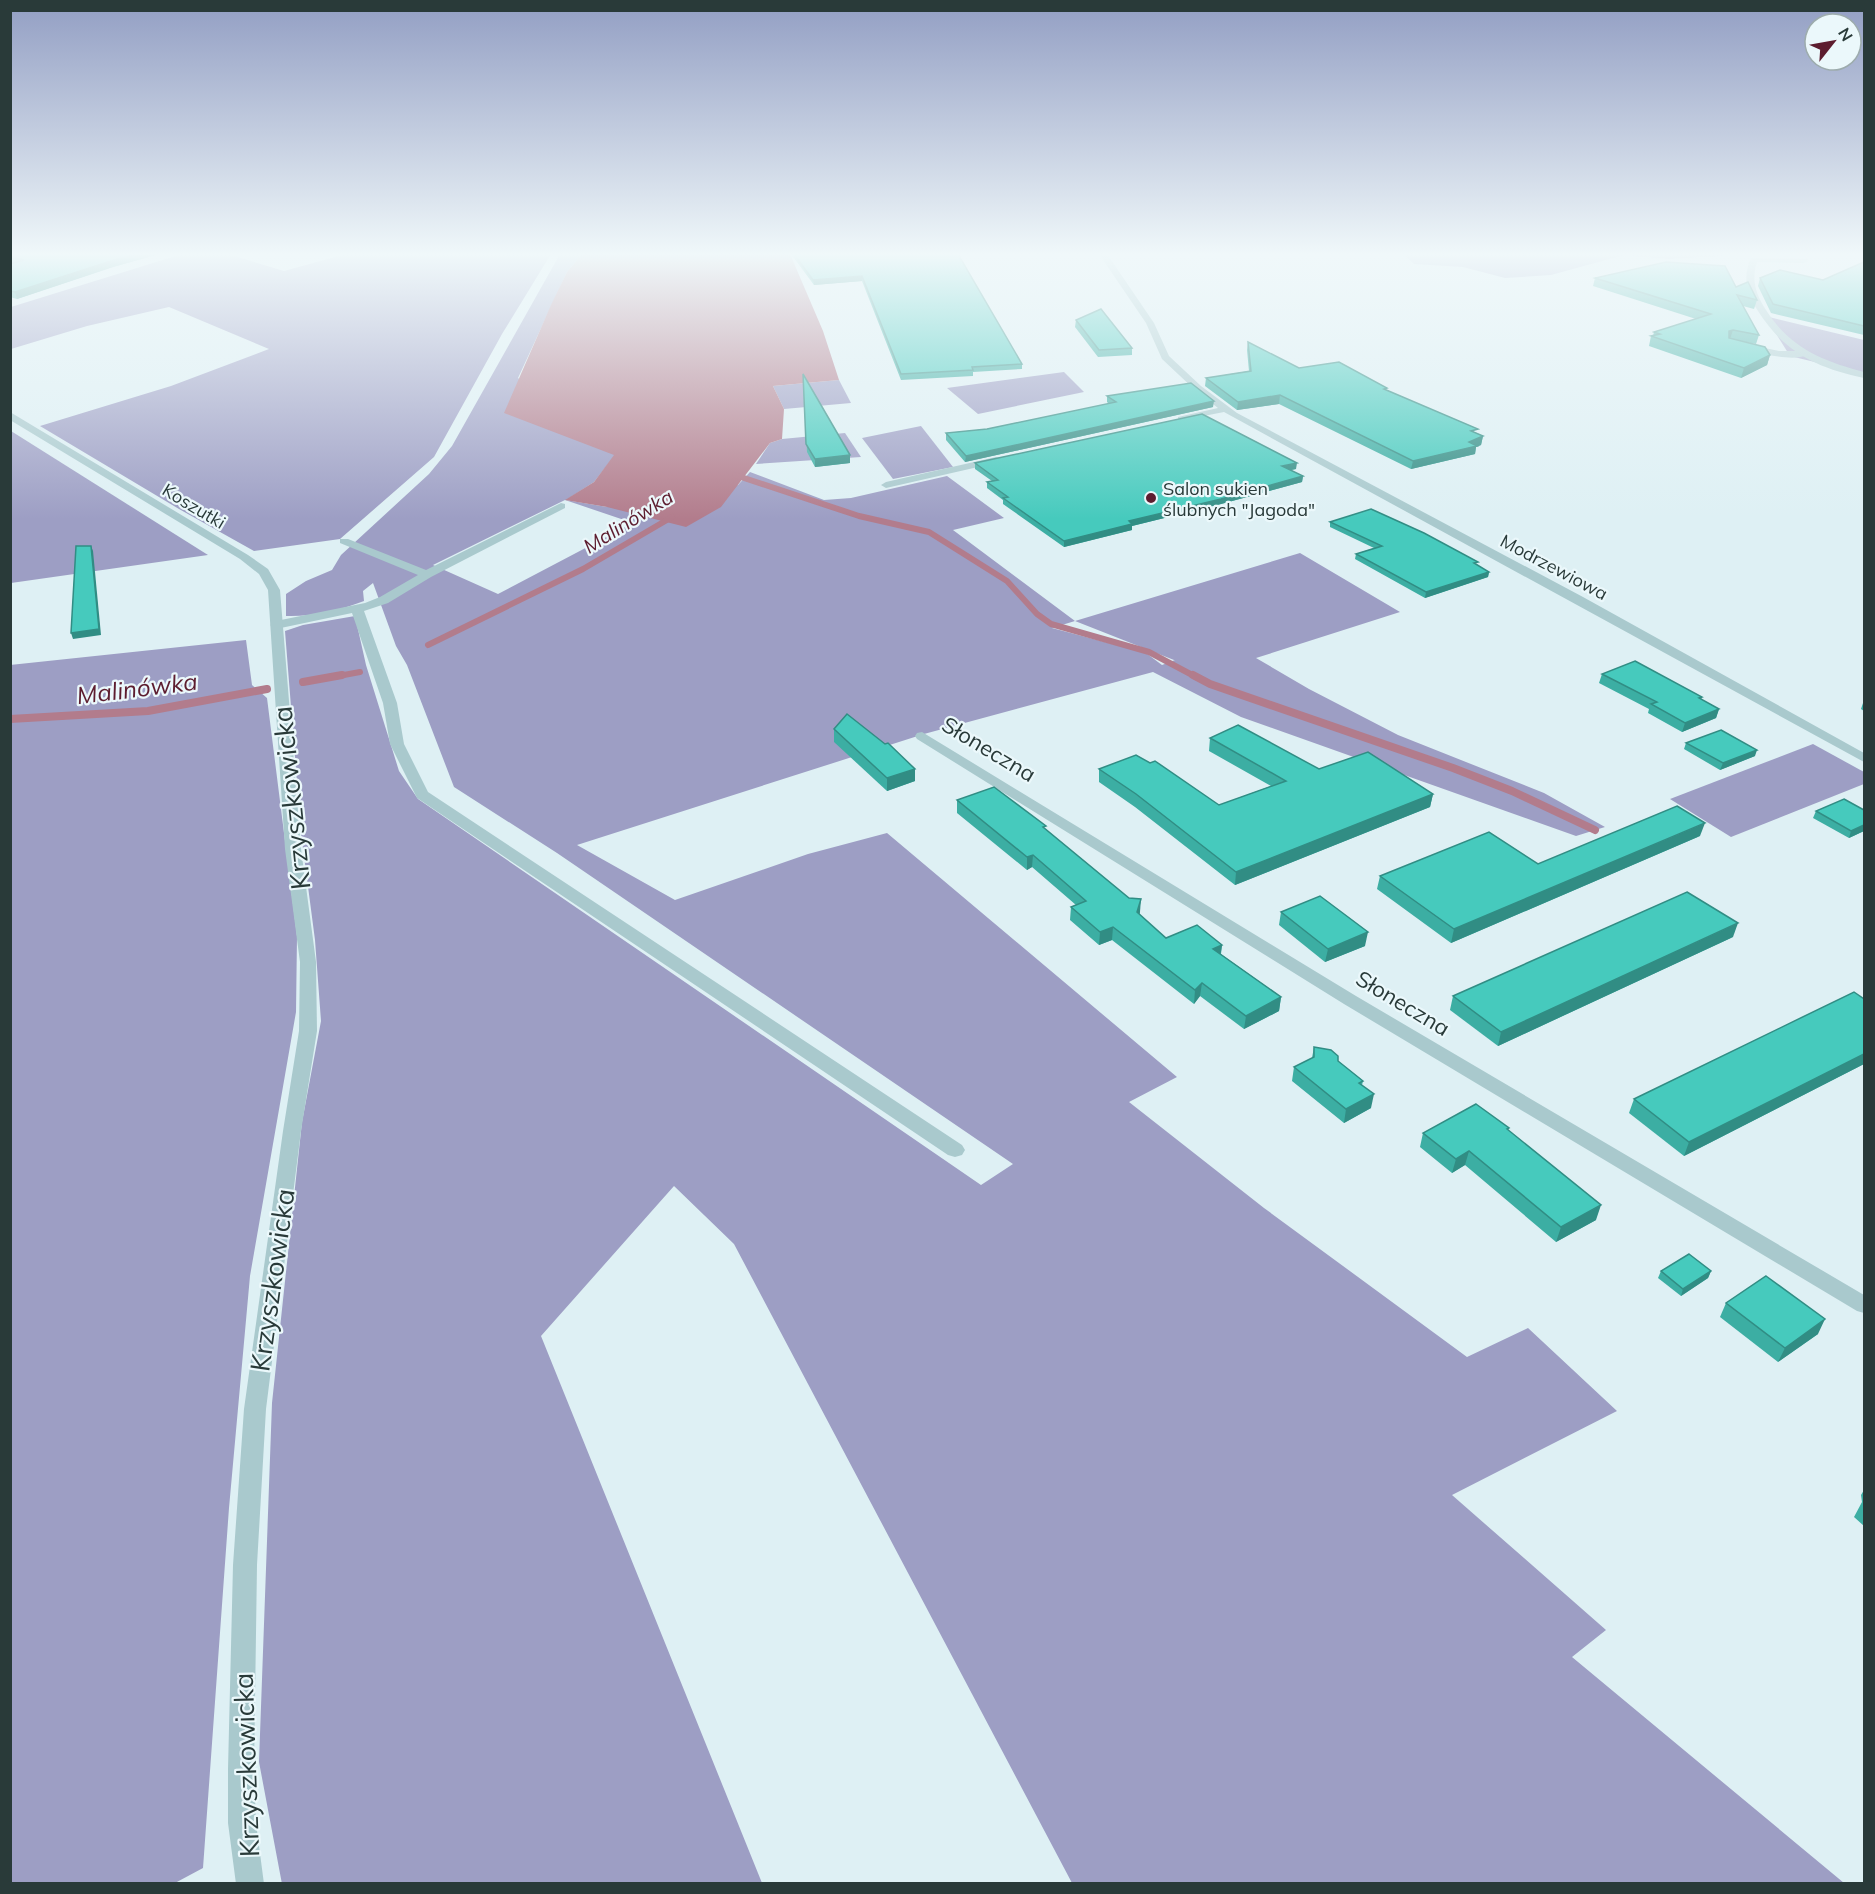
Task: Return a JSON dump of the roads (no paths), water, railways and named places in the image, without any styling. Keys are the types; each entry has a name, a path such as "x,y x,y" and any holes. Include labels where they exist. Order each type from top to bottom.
{"street":[{"name":"Modrzewiowa","path":"1159,342 1165,357 1226,409 1287,445 1579,600 1864,758"},
{"path":"1786,342 1804,354 1864,375"},
{"path":"1738,346 1779,354 1804,354"},
{"path":"1168,422 1226,409"},
{"name":"Koszutki","path":"10,415 244,557 264,572 274,590 279,680"},
{"path":"886,485 1006,458"},
{"path":"276,625 363,608 384,600 427,574 561,506"},
{"path":"345,541 427,574"},
{"path":"363,608 390,703 397,744 423,795 955,1150"},
{"name":"Krzyszkowicka","path":"245,1881 241,1769 245,1565 255,1409 308,1031 308,962 293,849 288,757 279,680"},
{"name":"Słoneczna","path":"922,736 1350,1000 1864,1305"}],"waterway":[{"path":"735,475 859,516 929,532 1007,581 1037,614 1051,624 1149,652 1196,677"},
{"name":"Malinówka","path":"428,645 583,569 672,517"},
{"name":"Malinówka","path":"333,677 360,672"},
{"name":"Malinówka","path":"303,682 342,675"},
{"path":"1193,675 1210,684 1453,768 1512,791 1595,830"},
{"name":"Malinówka","path":"10,719 148,711 267,689"}],"place":[{"name":"Salon sukien ślubnych \"Jagoda\"","path":"1151,498"}]}
